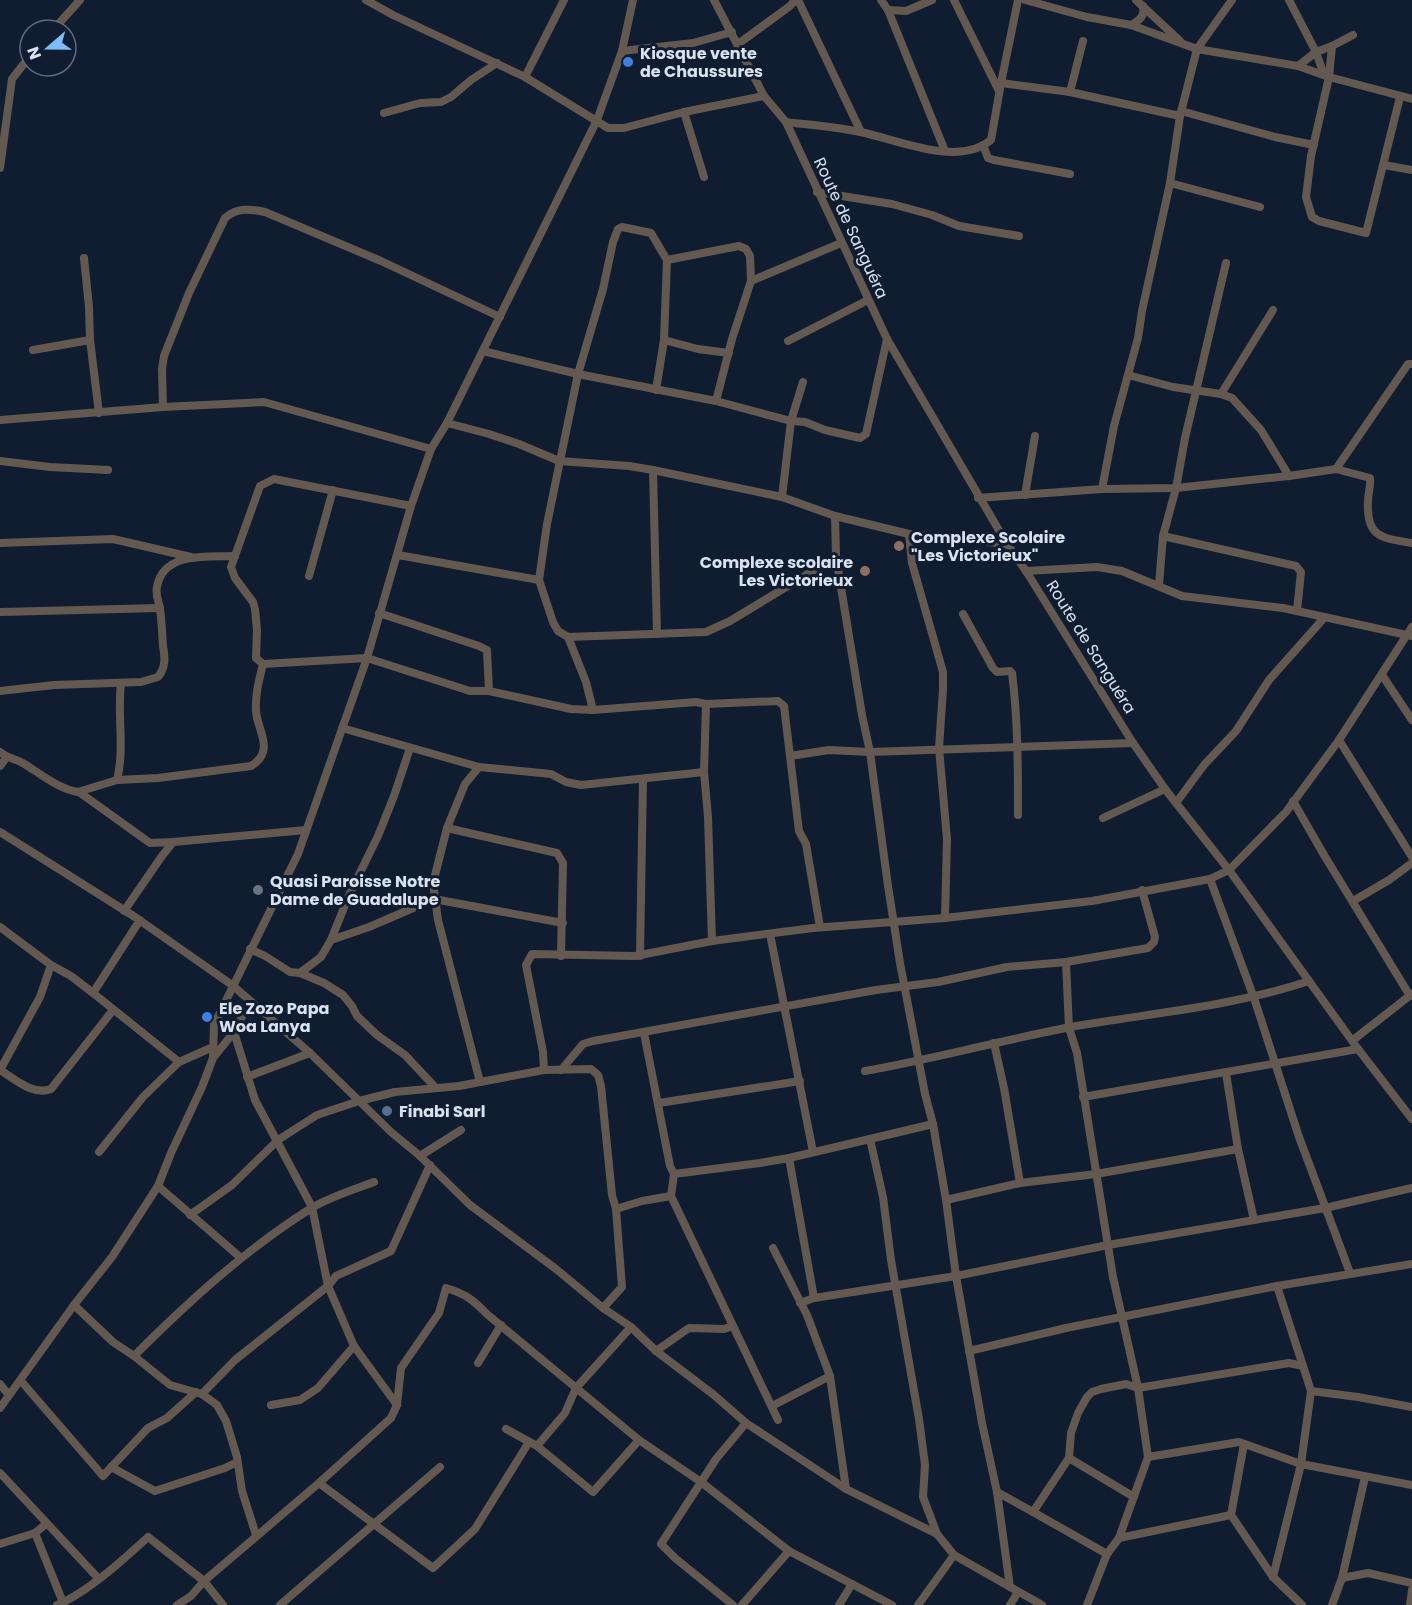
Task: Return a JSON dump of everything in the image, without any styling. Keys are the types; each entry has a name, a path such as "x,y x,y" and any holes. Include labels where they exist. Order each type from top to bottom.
{"street":[{"path":"64,18 80,0"},
{"path":"366,0 525,77 608,128 624,128 684,112 764,96"},
{"path":"525,77 564,0"},
{"path":"213,1058 214,1025 298,854 367,658 430,449 447,423 597,120 622,51 633,0"},
{"name":"Route de Sanguéra","path":"714,0 764,96 786,122 887,339 978,498 1133,743 1165,789 1229,870 1358,1049 1412,1119"},
{"path":"738,44 796,0 861,132"},
{"path":"880,0 888,10 945,151"},
{"path":"888,10 906,11 932,0"},
{"path":"954,0 1000,87"},
{"path":"786,122 861,132 910,146 945,151 967,151 983,145 991,140 1018,0"},
{"path":"1025,0 1088,17 1131,25 1197,48 1298,66 1326,76 1412,99"},
{"path":"1102,489 1113,426 1138,338 1170,183 1181,113 1197,48 1232,0"},
{"path":"1289,0 1326,76"},
{"path":"1131,25 1140,20 1144,12 1139,2"},
{"path":"1139,2 1183,43"},
{"path":"622,51 693,43 732,32"},
{"path":"1298,66 1316,52 1353,35"},
{"path":"1070,92 1083,41"},
{"path":"1332,46 1306,197 1312,217 1318,221 1366,233 1400,97"},
{"path":"384,113 420,103 441,102 497,63"},
{"path":"0,168 12,79 18,71"},
{"path":"1000,87 1070,92 1181,113 1314,145"},
{"path":"684,112 704,177"},
{"path":"983,145 988,158 1070,174"},
{"path":"1384,165 1412,171"},
{"path":"1170,183 1260,207"},
{"path":"817,192 892,204 932,215 959,226 1019,236"},
{"path":"163,407 164,356 189,293 225,218 236,210 265,212 381,261 500,317"},
{"path":"656,390 664,340 667,260 651,233 626,226 618,229 613,242 603,289 578,374 559,461 539,580 558,631 568,637 706,633 836,557"},
{"path":"751,281 841,243"},
{"path":"667,260 739,246 746,249 750,256 751,281 716,400"},
{"path":"84,258 90,340 99,413"},
{"path":"1159,585 1162,536 1176,488 1185,438 1226,263"},
{"path":"788,341 868,300"},
{"path":"1221,394 1274,310"},
{"path":"483,351 578,374 716,400 791,421 805,422 852,437 864,437 867,434 887,339"},
{"path":"33,350 90,340"},
{"path":"664,340 698,349 729,353"},
{"path":"1336,469 1408,364 1412,364"},
{"path":"1128,375 1232,398 1261,430 1289,476"},
{"path":"782,497 791,421 803,382"},
{"path":"0,420 253,402 274,404 430,449"},
{"path":"447,423 519,444 559,461 653,470 782,497 835,516 909,534 1007,544"},
{"path":"1025,495 1035,436"},
{"path":"0,461 50,467 108,470"},
{"path":"978,498 1102,489 1176,488 1336,469 1370,478 1368,501 1374,532 1382,538 1412,543"},
{"path":"653,470 657,634"},
{"path":"411,506 274,479 262,483 231,567 232,573 253,602 257,630 256,658 263,664 367,658 470,691 489,691 571,709 593,710 696,702 706,704 778,700 784,706 798,831 806,844 820,927"},
{"path":"309,576 333,490"},
{"path":"835,516 836,557 870,752 888,886 905,987 933,1124 969,1351 1014,1590 1010,1605"},
{"path":"909,534 912,563 943,672 939,748 947,839 945,918"},
{"path":"1162,536 1296,566 1301,572 1297,611"},
{"path":"0,543 113,539 191,557 235,556"},
{"path":"398,555 539,580"},
{"path":"0,691 54,685 150,681 158,677 162,673 165,662 157,586 167,567 191,557"},
{"path":"544,1070 543,1052 526,965 532,954 640,956 712,941 820,927 945,918 1092,901 1210,879 1229,870 1286,813 1340,740 1410,633 1297,611 1182,596 1122,571 1096,567 1026,571"},
{"path":"0,612 160,608"},
{"path":"379,613 487,650 489,691"},
{"path":"963,614 993,668 997,672 1010,671 1012,673 1018,722 1016,746 1018,815"},
{"path":"1176,804 1204,765 1236,731 1269,680 1324,618"},
{"path":"568,637 586,681 593,710"},
{"path":"78,792 117,780 158,778 251,766 258,761 264,746 256,713 257,688 263,664"},
{"path":"1382,675 1411,718"},
{"path":"117,780 121,763 118,709 121,683"},
{"path":"706,704 704,772 708,817 712,941"},
{"path":"342,728 479,766 551,774 566,782 581,785 704,772"},
{"path":"1340,740 1412,856"},
{"path":"790,756 829,750 870,752 1133,743"},
{"path":"300,973 321,957 331,940 349,895 382,826 410,748"},
{"path":"0,766 3,754 26,764 42,776 78,792 150,843 173,843 306,830"},
{"path":"479,766 465,784 447,828 433,883 438,920 480,1082"},
{"path":"640,956 643,779"},
{"path":"1103,818 1165,789"},
{"path":"1293,801 1411,995 1353,1040"},
{"path":"447,828 557,853 563,864 561,956"},
{"path":"0,832 140,920 232,985 310,1053 470,1205 631,1327 656,1351 714,1395 746,1423 846,1489 936,1534"},
{"path":"124,911 162,855 173,843"},
{"path":"1353,901 1389,880 1412,863"},
{"path":"1210,879 1254,998 1299,1137 1350,1273"},
{"path":"561,1070 583,1044 1007,967 1066,962 1151,946 1155,937 1142,890"},
{"path":"331,940 369,927 434,899 563,923"},
{"path":"93,993 140,920"},
{"path":"0,927 51,965 71,976 179,1062"},
{"path":"770,934 813,1152"},
{"path":"250,949 290,972 300,973 324,982 343,995 357,1016 405,1055 435,1087"},
{"path":"1066,962 1069,1028 1077,1053 1108,1245 1138,1388 1148,1457 1119,1538 1107,1554 1087,1605"},
{"path":"51,965 40,997 0,1070 34,1090 51,1089 113,1010"},
{"path":"865,1071 1069,1028 1254,998 1309,981"},
{"path":"0,1408 74,1305 112,1257 158,1186 213,1058 234,1032 250,1001"},
{"path":"234,1032 255,1100 312,1207 328,1286 354,1346 397,1405"},
{"path":"644,1033 670,1166 674,1174 671,1196 778,1420"},
{"path":"994,1043 1020,1183"},
{"path":"99,1152 143,1097 179,1062 213,1047"},
{"path":"1083,1097 1358,1049"},
{"path":"247,1077 310,1053"},
{"path":"190,1215 232,1185 278,1140 317,1115 395,1092 459,1086 544,1070 591,1069 598,1075 601,1086 612,1196 616,1209 622,1287 603,1308"},
{"path":"1226,1073 1238,1149 1254,1221"},
{"path":"658,1103 800,1081"},
{"path":"674,1174 789,1158 933,1124"},
{"path":"420,1156 461,1130"},
{"path":"870,1139 883,1197 895,1286 919,1419 925,1465 923,1497 936,1534 954,1555 1042,1605"},
{"path":"946,1200 1020,1183 1096,1174 1238,1149"},
{"path":"789,1158 814,1298"},
{"path":"21,1381 103,1476 148,1428 167,1418 199,1393 235,1360 328,1286 336,1276 391,1251 430,1165"},
{"path":"134,1356 183,1307 241,1258 312,1207 374,1182"},
{"path":"158,1186 241,1258"},
{"path":"800,1303 814,1298 956,1276 1108,1245 1325,1208 1412,1188"},
{"path":"616,1209 642,1201 671,1196"},
{"path":"773,1248 807,1315 830,1376 846,1489"},
{"path":"969,1351 1066,1328 1277,1286 1412,1264"},
{"path":"1273,1577 1301,1464 1311,1391 1277,1286"},
{"path":"177,1605 391,1418 397,1405 401,1368 439,1313 446,1288 472,1299 639,1440 701,1482 789,1551 892,1605"},
{"path":"74,1305 113,1342 170,1385 199,1393 217,1405 226,1421 255,1535"},
{"path":"478,1363 501,1325"},
{"path":"656,1351 688,1328 724,1329 733,1326"},
{"path":"319,1483 433,1568 475,1529 533,1444 565,1413 576,1388 631,1327"},
{"path":"272,1405 300,1400 318,1388 354,1346"},
{"path":"1033,1512 1069,1458 1071,1433 1078,1413 1092,1392 1126,1384 1138,1388 1289,1363 1303,1366"},
{"path":"772,1406 830,1376"},
{"path":"0,1384 9,1394"},
{"path":"1311,1391 1358,1396 1412,1407"},
{"path":"733,1605 661,1544 716,1460 746,1423"},
{"path":"506,1429 533,1444 593,1492 639,1440"},
{"path":"1148,1457 1234,1442 1301,1464 1412,1485"},
{"path":"1244,1444 1231,1515 1273,1577 1302,1605"},
{"path":"1069,1458 1134,1497"},
{"path":"111,1467 155,1491 237,1462"},
{"path":"280,1605 440,1467"},
{"path":"0,1473 98,1578"},
{"path":"1332,1605 1342,1578 1365,1477"},
{"path":"997,1492 1107,1554"},
{"path":"1119,1538 1231,1515"},
{"path":"0,1544 35,1533 46,1524"},
{"path":"35,1533 62,1604 117,1565 148,1537 204,1581 224,1605"},
{"path":"742,1605 789,1551"},
{"path":"918,1605 954,1555"},
{"path":"1342,1578 1368,1573 1412,1582"},
{"path":"839,1605 852,1584"},
{"path":"1410,1605 1412,1590"}],"place":[{"name":"Kiosque vente de Chaussures","path":"628,62"},
{"name":"Complexe Scolaire \"Les Victorieux\"","path":"899,546"},
{"name":"Complexe scolaire Les Victorieux","path":"865,571"},
{"name":"Quasi Paroisse Notre Dame de Guadalupe","path":"258,890"},
{"name":"Ele Zozo Papa Woa Lanya","path":"207,1017"},
{"name":"Finabi Sarl","path":"387,1111"}]}
